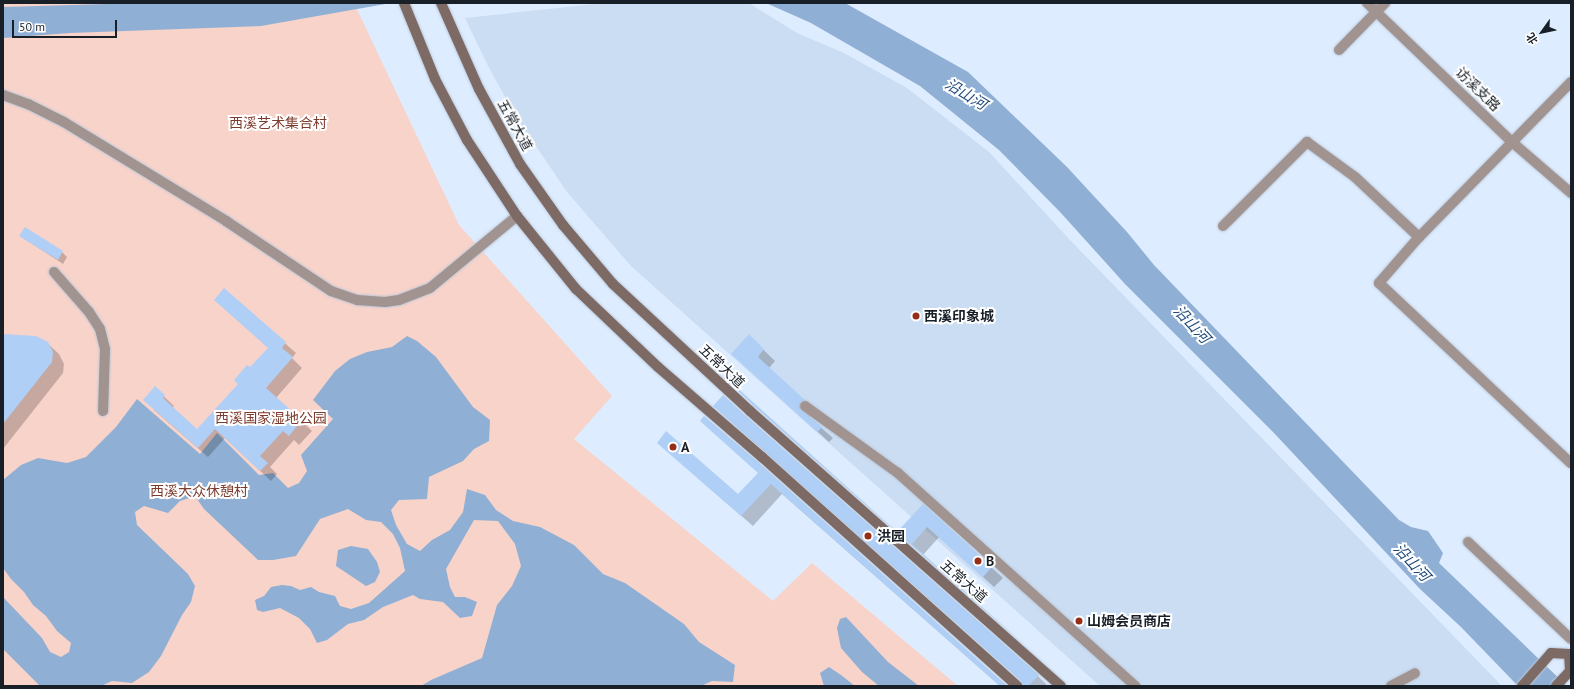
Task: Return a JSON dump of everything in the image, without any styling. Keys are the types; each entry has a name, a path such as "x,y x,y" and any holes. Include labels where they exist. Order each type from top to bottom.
{"main road":[{"path":"404,3 435,79 467,140 517,216 576,289 658,367 762,457 1017,686"},
{"name":"五常大道","path":"443,7 479,89 520,164 563,225 613,284 750,411 1061,686"},
{"path":"1522,686 1551,653 1570,652 1570,671 1556,686"}],"street":[{"name":"访溪支路","path":"1368,3 1512,142 1571,193"},
{"path":"1339,50 1385,3"},
{"path":"1571,82 1419,237 1379,283 1571,463"},
{"path":"3,95 28,104 64,122 226,221 331,291 357,300 385,302 399,300 430,288 517,216"},
{"path":"1223,226 1307,142 1355,177 1419,237"},
{"path":"54,272 89,312 100,329 106,349 103,411"},
{"path":"805,406 898,473 1135,686"},
{"path":"1468,542 1571,639"},
{"path":"1391,686 1415,673"}],"shaded area":[{"name":"西溪印象城","path":"604,3 749,3 797,33 844,53 907,88 989,152 1069,239 1502,686 1100,686 631,266 567,192 515,115 488,66 465,18"}],"green space":[{"name":"西溪国家湿地公园","path":"3,3 354,3 459,225 612,396 574,439 773,601 812,563 958,686 3,686"}],"water":[{"path":"142,3 391,3 261,26 70,33 3,38 3,7"},
{"name":"沿山河","path":"766,3 845,3 968,72 1067,167 1127,232 1154,265 1399,520 1411,527 1428,531 1443,553 1439,563 1567,686 1518,686 1461,627 1420,589 1274,433 1125,284 1061,213 999,150 920,86 811,23"},
{"path":"407,336 417,341 436,357 473,407 490,420 489,441 474,449 463,461 429,477 427,499 399,500 391,510 396,525 407,544 420,551 432,540 450,530 463,512 467,489 485,495 496,510 513,521 540,527 574,545 603,574 625,583 684,624 699,642 735,665 733,682 712,681 701,686 421,686 431,680 482,658 497,605 512,586 521,566 515,544 498,521 474,520 446,569 450,587 455,597 465,597 477,602 472,616 460,618 443,602 420,599 413,595 383,607 364,620 348,624 327,640 317,643 310,629 299,618 280,608 263,612 257,610 255,600 264,596 271,587 282,585 291,586 300,590 311,587 319,592 335,596 340,606 351,609 369,603 405,571 400,548 393,534 381,522 366,520 348,509 320,519 296,556 273,560 258,560 204,509 195,496 180,501 168,513 144,506 135,512 137,525 188,574 195,586 191,602 182,615 161,656 149,672 132,683 112,681 101,686 40,686 3,649 3,597 42,638 50,652 61,657 69,652 71,643 57,631 46,616 33,605 3,568 3,480 21,465 38,458 67,463 86,457 116,427 137,399 200,454 217,433 259,475 273,473 288,488 299,483 307,471 301,455 333,419 313,400 335,371 350,359 367,352 392,347"},
{"path":"351,546 368,549 377,562 380,572 375,582 366,586 336,566 338,550"},
{"path":"846,617 888,662 919,686 879,686 862,672 841,648 837,628 840,619"},
{"path":"829,667 855,686 824,686 820,673"}],"building":[{"path":"25,227 63,251 58,260 19,236"},
{"path":"224,288 286,342 282,348 293,357 266,388 302,420 289,436 283,431 260,456 268,463 260,471 215,429 198,448 143,400 155,386 165,395 163,398 197,429 238,384 234,380 247,365 250,367 268,348 214,300"},
{"path":"3,334 36,336 48,342 53,352 52,362 3,424"},
{"path":"749,334 764,349 758,357 805,400 800,403 799,408 822,427 817,432 731,354"},
{"path":"733,384 897,532 923,504 992,567 983,577 927,527 912,544 1030,650 754,406 732,385"},
{"path":"723,395 1039,675 1028,686 1023,686 1021,681 713,406"},
{"path":"704,416 758,462 1007,686 1000,686 771,484 741,516 657,443 666,431 738,494 758,473 700,421"}],"place":[{"name":"西溪印象城","path":"916,316"},
{"name":"A","path":"673,447"},
{"name":"洪园","path":"868,536"},
{"name":"B","path":"978,561"},
{"name":"山姆会员商店","path":"1079,621"}],"park label":[{"name":"西溪艺术集合村","path":"278,123"},
{"name":"西溪大众休憩村","path":"199,491"}]}
